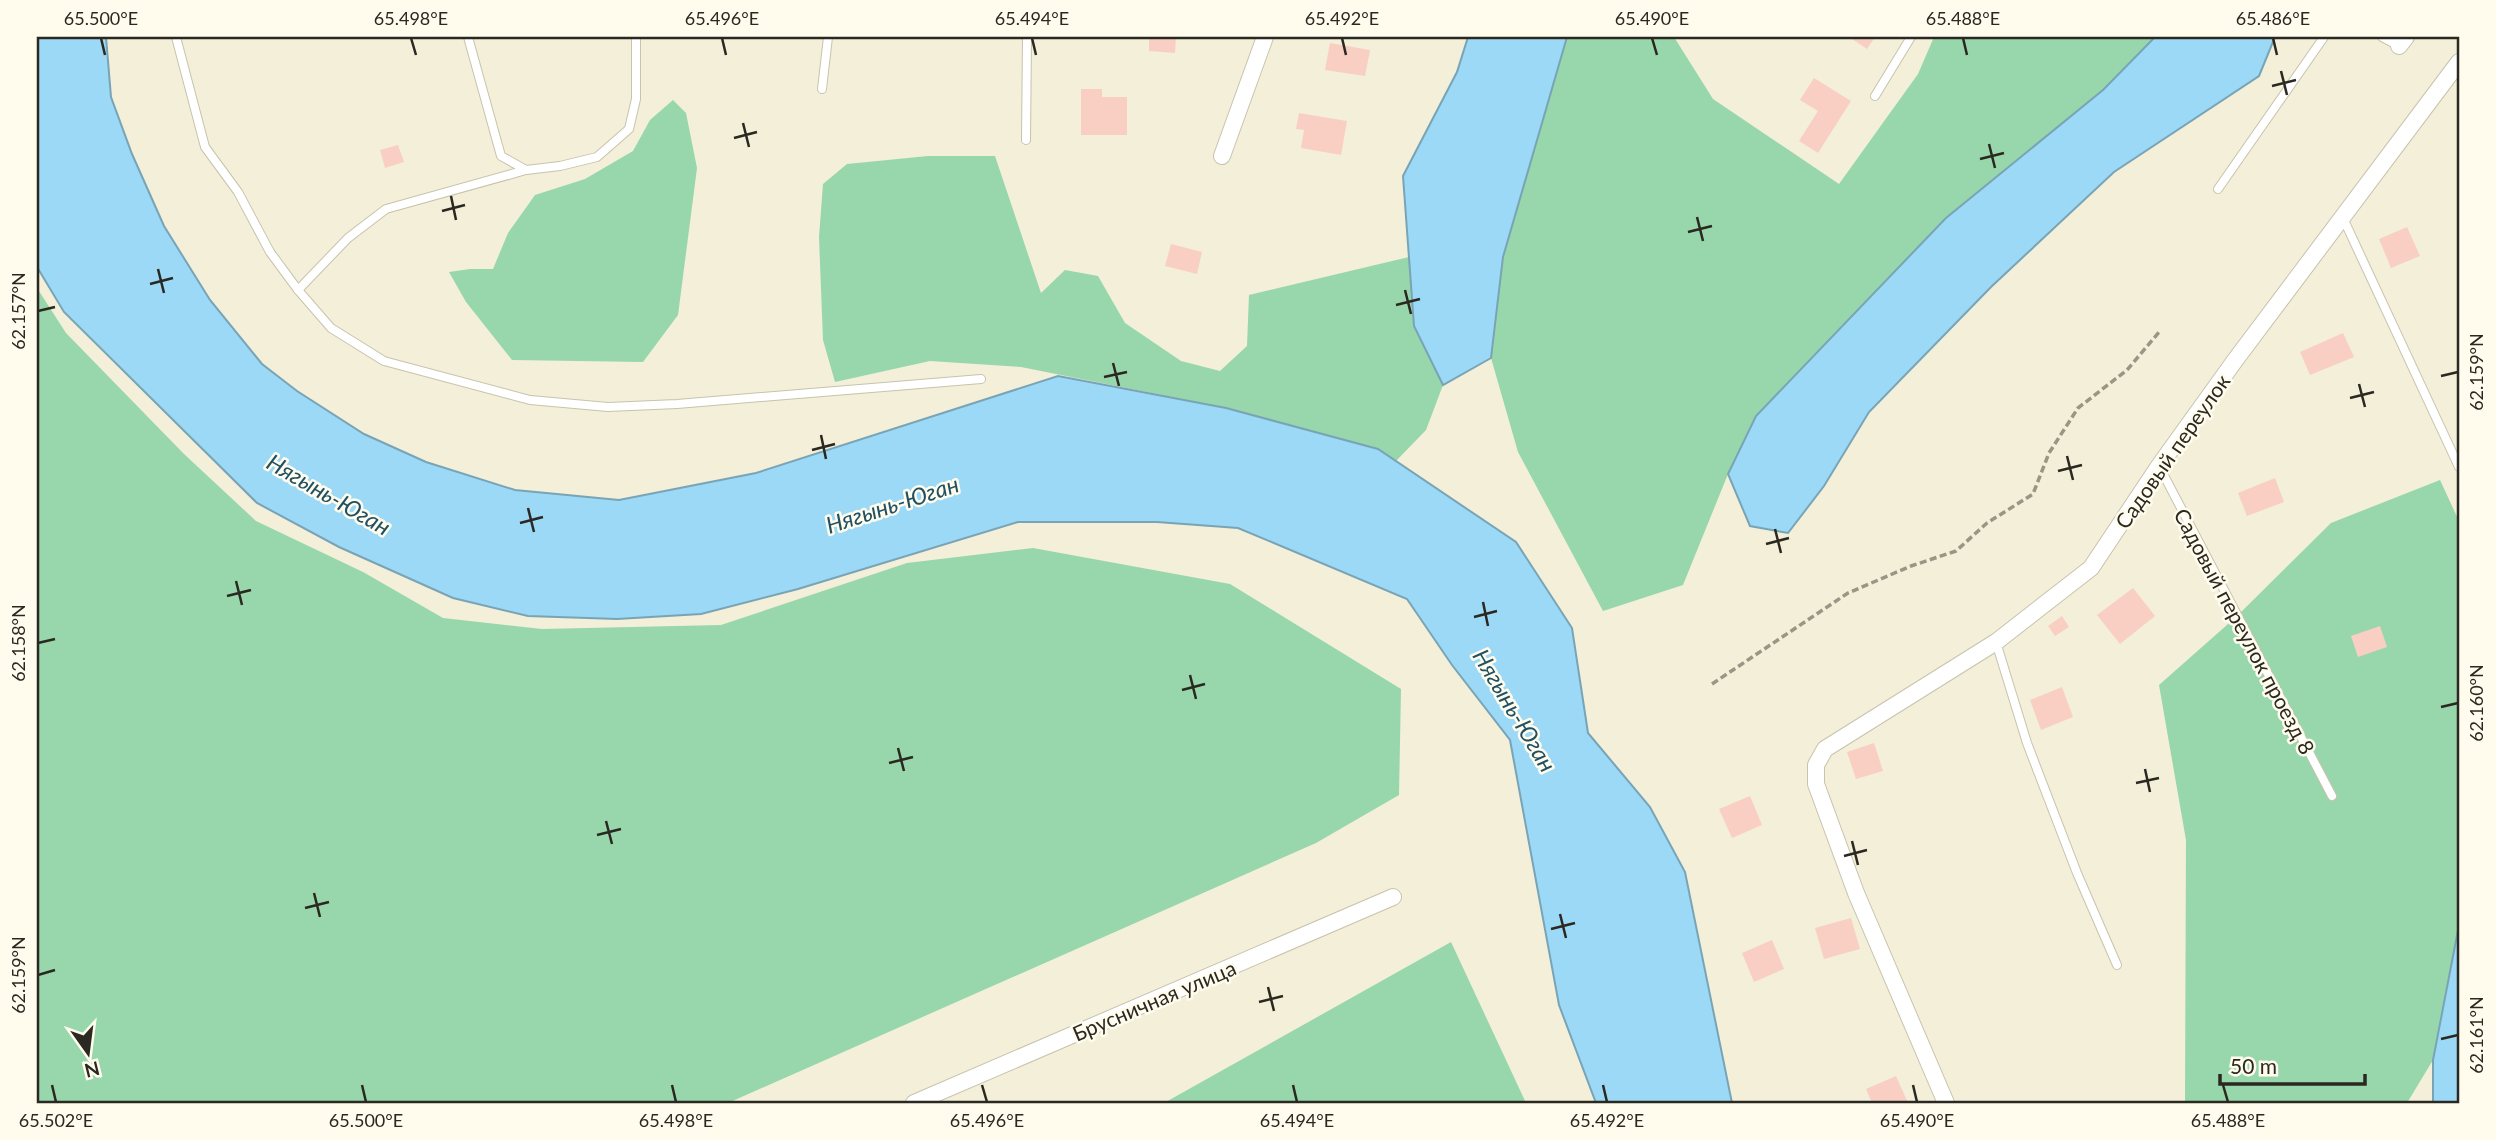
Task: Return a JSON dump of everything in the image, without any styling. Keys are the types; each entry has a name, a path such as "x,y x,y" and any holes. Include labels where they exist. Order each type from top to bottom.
{"street":[{"path":"1222,156 1265,37"},
{"name":"Садовый переулок","path":"1946,1103 1856,893 1816,784 1816,765 1825,749 1996,642 2091,568 2159,466 2459,62"},
{"name":"Брусничная улица","path":"914,1103 1393,897"}],"lane":[{"path":"176,37 205,147 238,192 270,252 331,328 384,361 530,400 608,407 677,404 981,379"},
{"path":"468,37 501,156 526,170"},
{"path":"298,290 348,237 386,209 526,170 560,166 597,157 629,129 636,99 636,37"},
{"path":"822,89 828,37"},
{"path":"1026,140 1027,37"},
{"path":"1875,96 1911,37"},
{"path":"2218,189 2324,37"},
{"path":"2382,37 2403,42"},
{"path":"2343,218 2459,467"},
{"name":"Садовый переулок проезд 8","path":"2159,466 2332,796"},
{"path":"1996,642 2027,743 2077,873 2117,965"}],"path":[{"path":"1712,684 1848,593 1911,566 1956,551 1987,523 2033,494 2049,453 2078,408 2127,370 2160,331"}],"green space":[{"path":"1567,37 1674,37 1713,99 1839,184 1918,74 1934,37 2155,37 2103,90 1946,218 1756,416 1728,474 1683,585 1603,611 1518,452 1491,358 1503,257"},
{"path":"673,100 686,113 697,168 678,315 643,362 512,360 466,302 449,272 493,269 508,233 535,195 585,179 633,151 650,120"},
{"path":"928,156 995,156 1041,293 1065,270 1098,276 1125,323 1181,361 1220,371 1247,346 1249,295 1409,257 1414,326 1443,385 1426,430 1396,461 1226,408 1021,367 930,361 835,382 823,340 819,237 823,184 847,164"},
{"path":"37,288 66,333 184,454 256,521 363,572 443,618 542,629 721,625 907,563 1033,548 1230,584 1401,689 1399,795 1316,843 728,1103 37,1103"},
{"path":"2440,480 2459,521 2459,925 2433,1060 2407,1103 2185,1103 2186,840 2159,685 2236,617 2331,523"},
{"path":"1451,942 1526,1103 1164,1103"}],"water":[{"name":"Нягынь-Юган","path":"37,37 106,37 111,97 132,154 164,226 210,300 262,364 297,391 364,434 426,462 515,490 619,500 756,473 1058,376 1226,408 1378,449 1516,542 1572,628 1588,733 1650,807 1685,872 1732,1103 1596,1103 1559,1005 1510,740 1452,665 1407,599 1238,528 1157,522 1018,522 798,589 701,614 617,619 528,616 453,598 339,547 257,503 64,312 37,267"},
{"path":"1468,37 1567,37 1503,257 1491,358 1443,385 1414,326 1403,176 1457,72"},
{"path":"2155,37 2275,37 2259,76 2114,172 1991,287 1869,412 1824,486 1788,533 1750,526 1728,474 1756,416 1946,218 2103,90"},
{"path":"2459,925 2459,1103 2433,1103 2433,1060"}],"building":[{"path":"1149,37 1176,37 1175,53 1149,51"},
{"path":"1849,37 1875,37 1867,49"},
{"path":"1330,43 1370,50 1365,76 1325,70"},
{"path":"1814,78 1851,101 1818,153 1799,141 1818,111 1800,100"},
{"path":"1081,89 1102,89 1102,97 1127,97 1127,135 1081,135"},
{"path":"1299,113 1347,121 1341,155 1301,148 1304,130 1296,129"},
{"path":"398,145 404,162 385,168 380,150"},
{"path":"2407,227 2420,256 2391,268 2379,239"},
{"path":"1171,244 1202,252 1197,274 1165,266"},
{"path":"2343,333 2354,357 2310,375 2300,352"},
{"path":"2275,478 2284,502 2247,516 2238,493"},
{"path":"2133,588 2155,616 2120,644 2097,615"},
{"path":"2062,616 2069,627 2055,636 2048,626"},
{"path":"2380,626 2387,647 2358,657 2351,636"},
{"path":"2062,687 2073,717 2041,730 2030,700"},
{"path":"1874,743 1883,771 1856,779 1847,752"},
{"path":"1750,796 1762,825 1732,838 1719,809"},
{"path":"1851,918 1860,949 1824,959 1815,928"},
{"path":"1772,940 1784,969 1754,982 1742,953"},
{"path":"1896,1076 1908,1103 1872,1103 1866,1089"}]}
